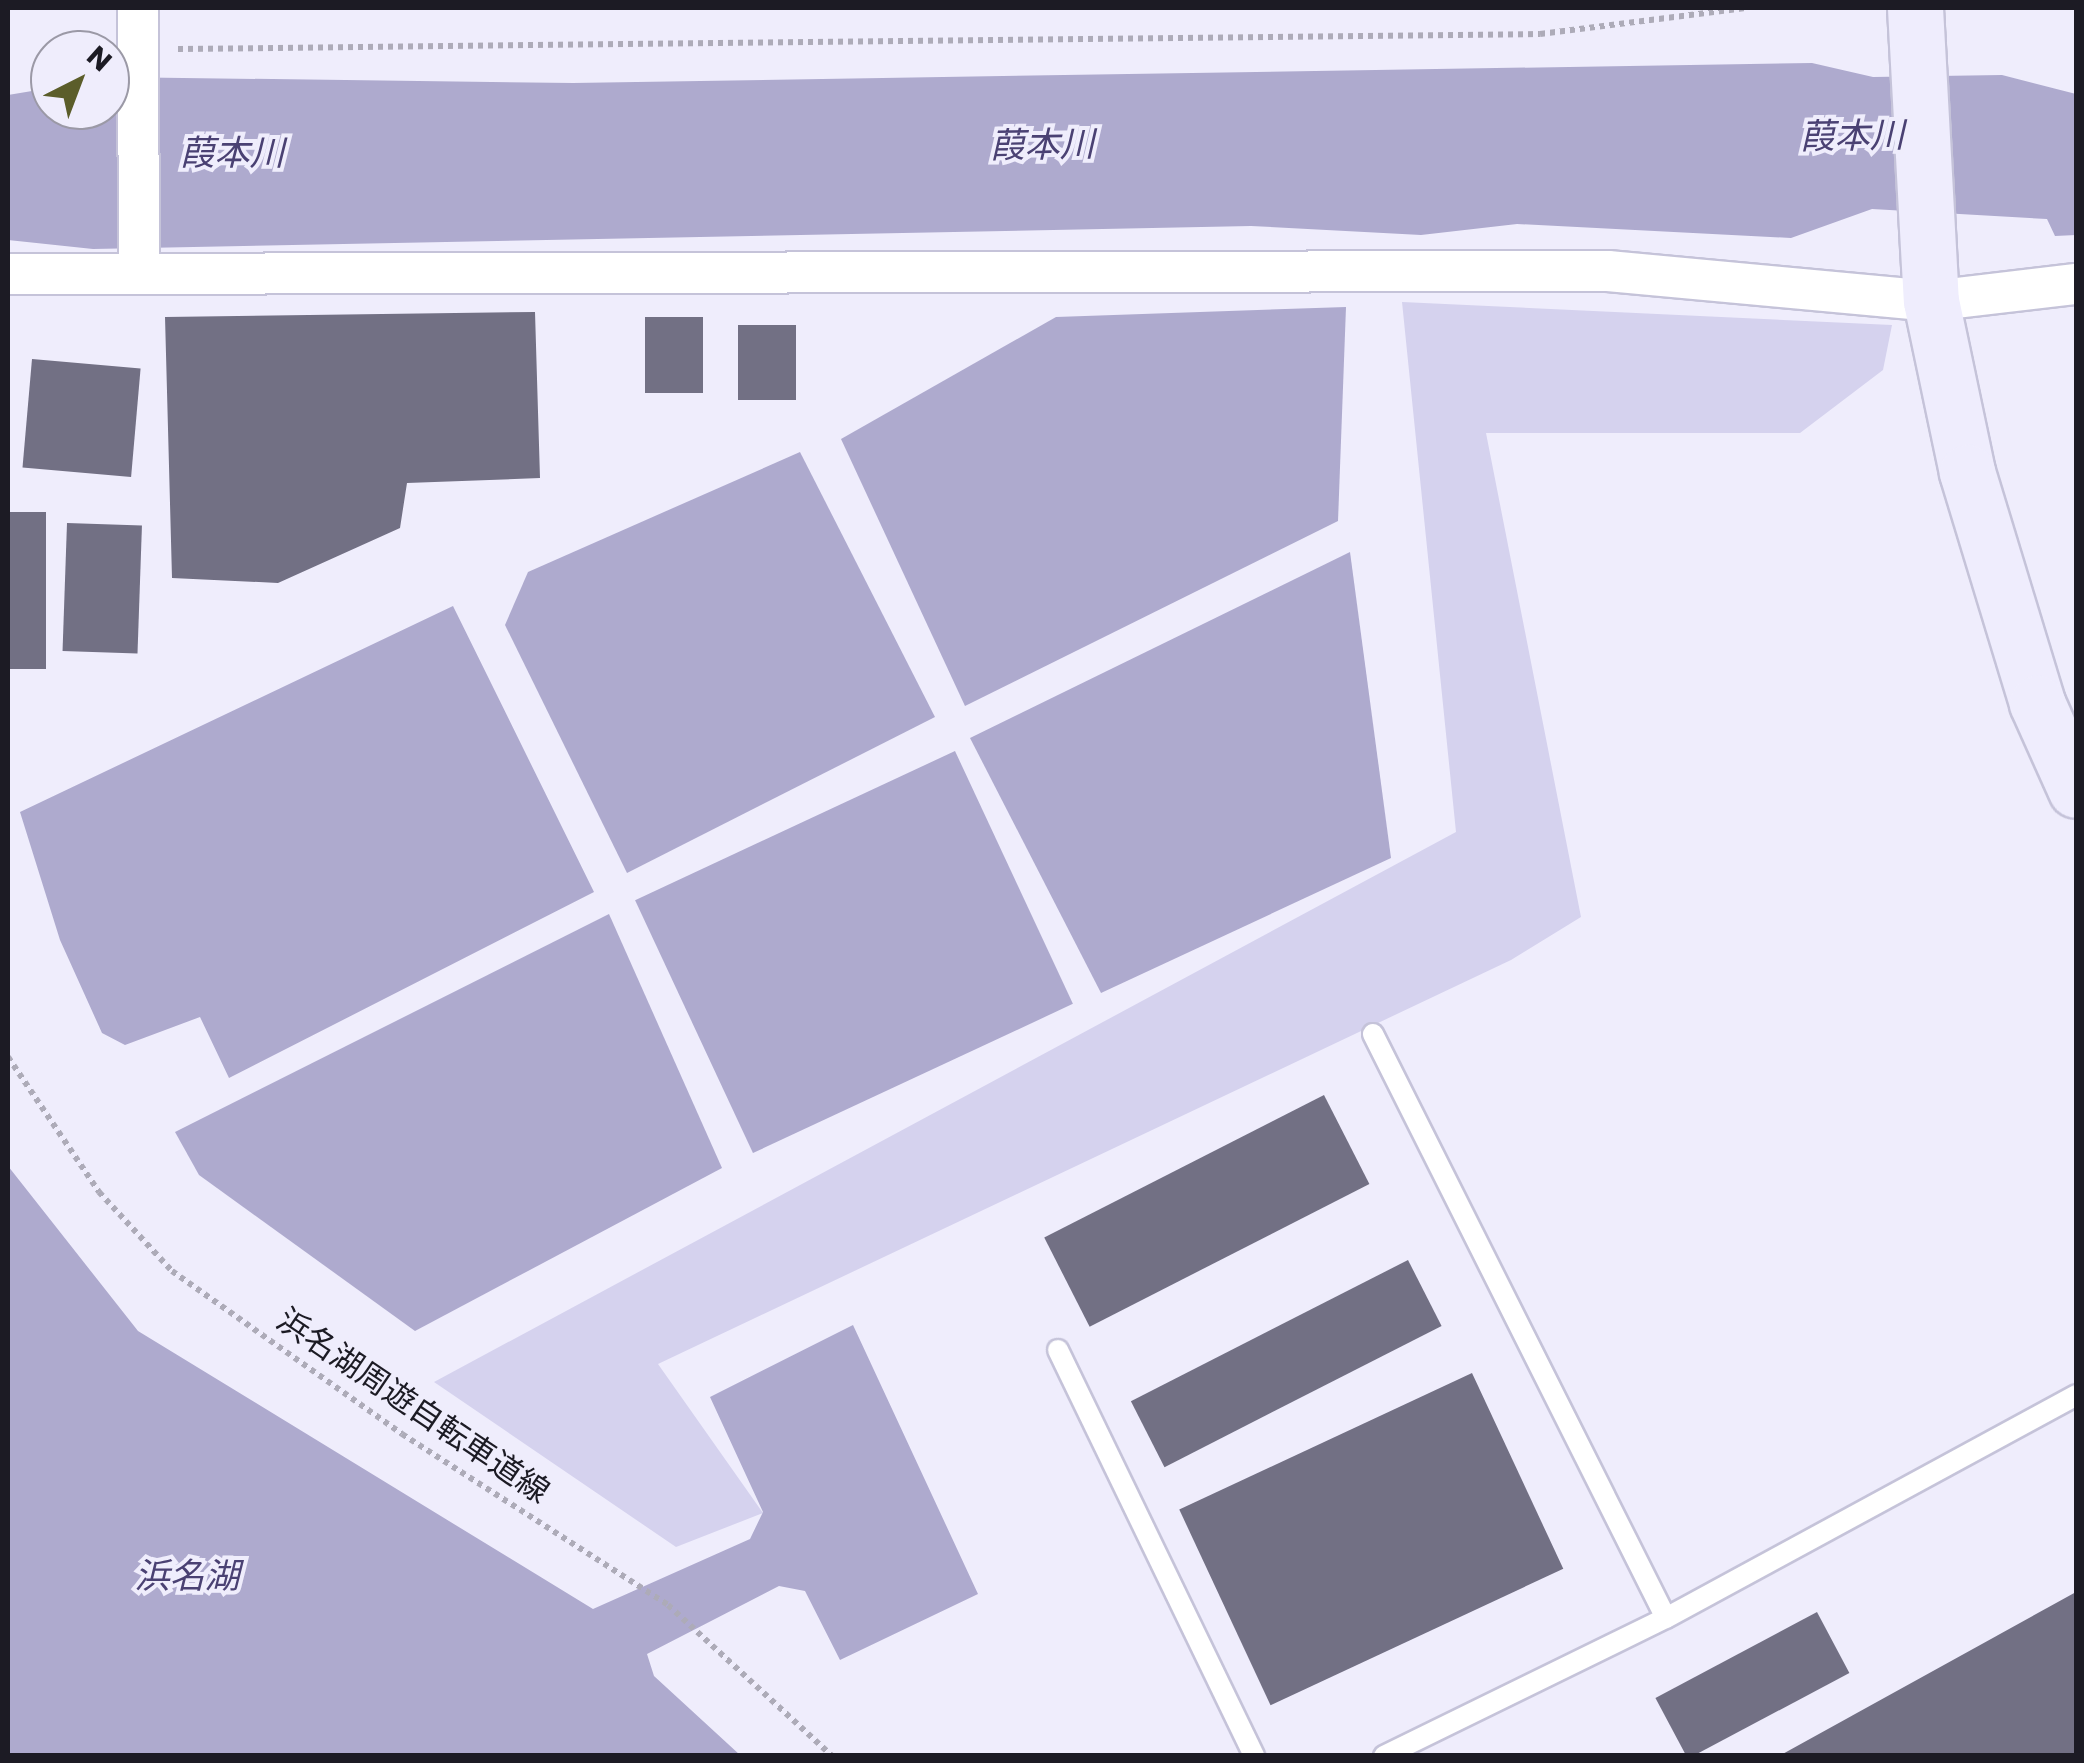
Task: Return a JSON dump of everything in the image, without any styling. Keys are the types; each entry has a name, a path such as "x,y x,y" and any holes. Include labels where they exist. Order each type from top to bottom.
{"street":[{"path":"138,8 144,49 139,272"},
{"path":"1915,8 1930,288 1978,508 2037,702 2076,790"},
{"path":"8,274 1608,271 1930,288 2076,284"}],"lane":[{"path":"1372,1034 1666,1618"},
{"path":"1058,1350 1254,1756"},
{"path":"1384,1756 1666,1618 2076,1395"}],"path":[{"path":"144,49 1540,34 1744,8"},
{"name":"浜名湖周遊自転車道線","path":"8,1056 99,1192 172,1271 402,1434 668,1605 832,1756"}],"shaded area":[{"path":"1402,302 1892,325 1883,370 1800,433 1486,433 1581,917 1511,960 658,1364 763,1513 676,1547 434,1382 1456,832"}],"water":[{"name":"葭本川","path":"1812,63 1873,77 2002,75 2076,94 2076,235 2055,236 2047,219 1872,209 1791,238 1517,224 1421,235 1251,226 93,249 8,240 8,95 30,91 30,130 130,130 130,77 573,83"},
{"path":"1346,307 1338,521 965,706 841,439 1056,317"},
{"path":"800,452 935,717 627,873 505,625 528,572"},
{"path":"1350,552 1391,858 1101,993 970,738"},
{"path":"453,606 594,892 229,1078 200,1017 125,1045 102,1033 60,940 20,812"},
{"path":"955,751 1073,1004 753,1153 635,900"},
{"path":"609,914 722,1168 415,1331 199,1175 175,1132"},
{"name":"浜名湖","path":"8,1166 138,1331 593,1609 750,1539 763,1512 710,1397 853,1325 978,1594 840,1660 805,1591 779,1586 647,1654 654,1676 740,1755 8,1755"}],"building":[{"path":"535,312 540,478 407,483 400,528 278,583 172,578 165,317"},
{"path":"645,317 703,317 703,393 645,393"},
{"path":"738,325 796,325 796,400 738,400"},
{"path":"32,359 141,368 131,477 23,468"},
{"path":"8,512 46,512 46,669 8,669"},
{"path":"67,523 142,526 137,654 63,651"},
{"path":"1324,1095 1369,1184 1090,1327 1044,1238"},
{"path":"1408,1260 1442,1326 1164,1467 1131,1401"},
{"path":"1472,1373 1563,1569 1271,1705 1179,1510"},
{"path":"2076,1592 2076,1756 1779,1756"},
{"path":"1817,1612 1849,1673 1693,1756 1686,1756 1655,1698"}]}
